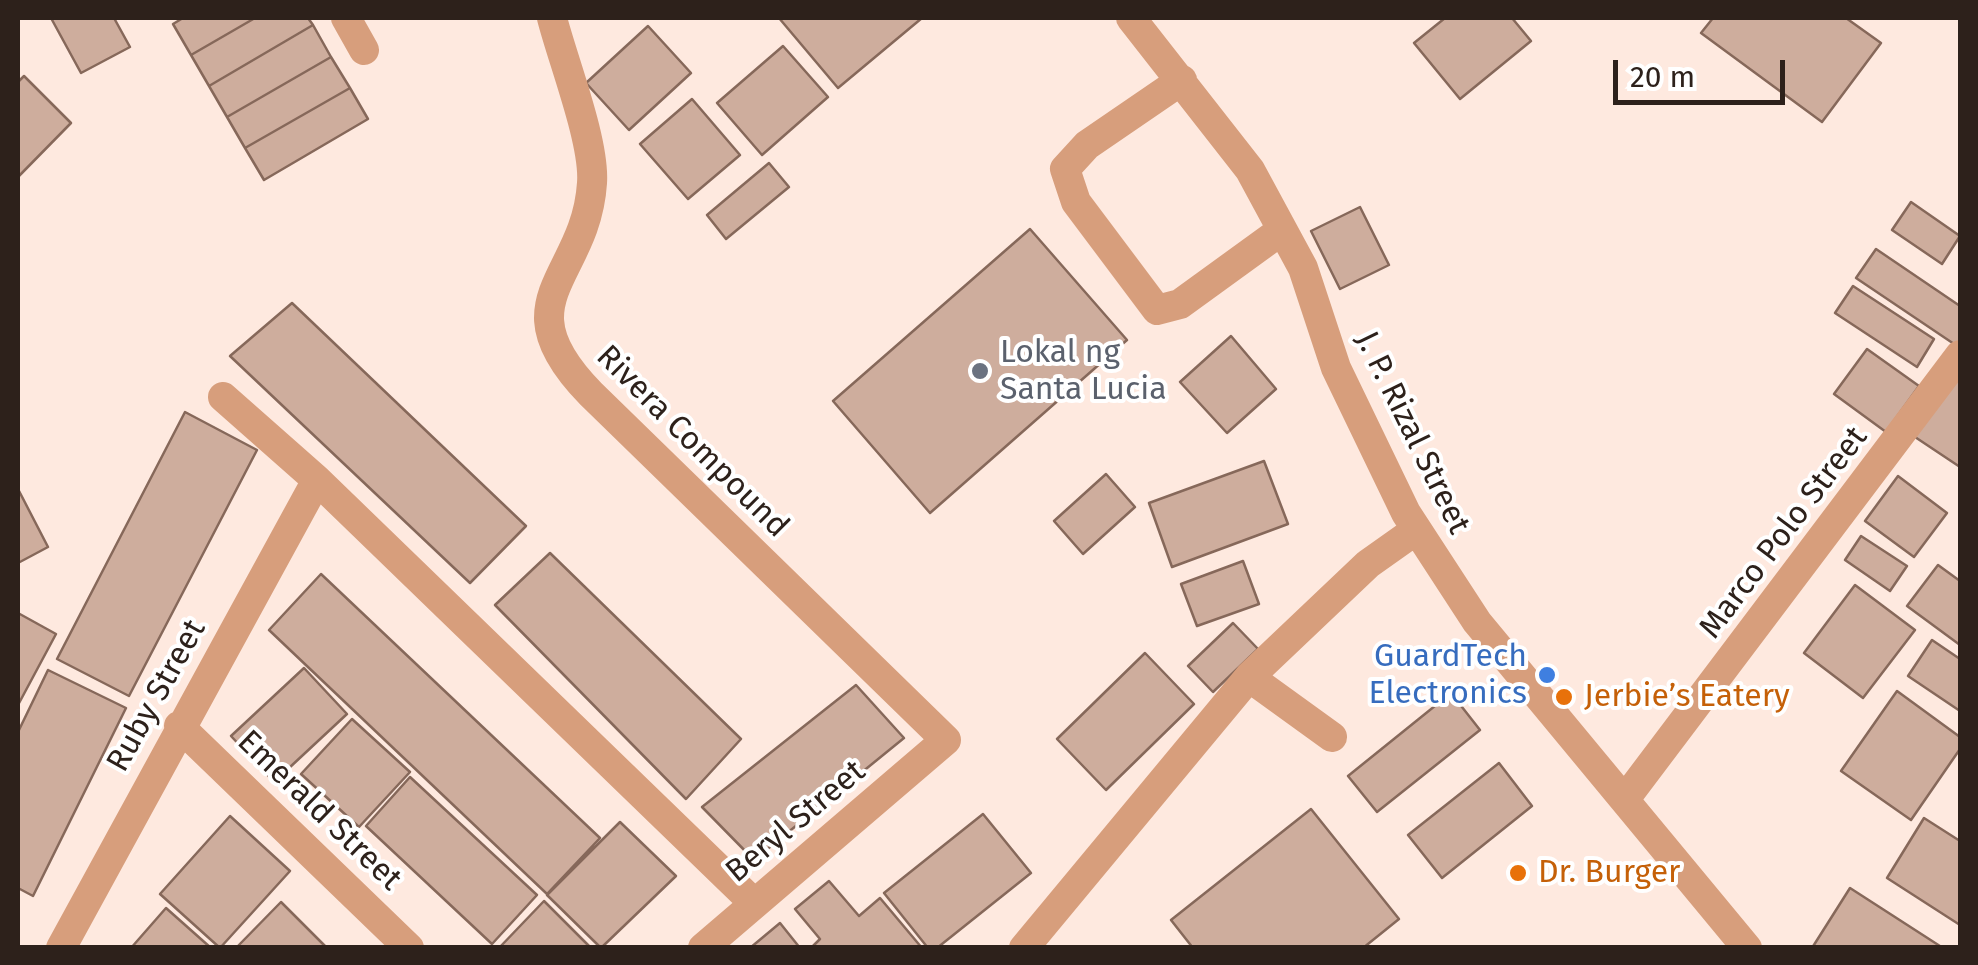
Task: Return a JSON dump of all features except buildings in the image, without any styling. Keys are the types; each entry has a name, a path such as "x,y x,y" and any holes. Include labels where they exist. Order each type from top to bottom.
{"street":[{"path":"346,18 364,50"},
{"name":"Rivera Compound","path":"552,18 592,182 586,214 550,300 547,319 554,346 568,370 940,746"},
{"name":"J. P. Rizal Street","path":"1130,18 1250,170 1303,268 1336,368 1416,530 1476,622 1747,948"},
{"path":"1182,80 1087,145 1065,170 1076,202 1157,310 1180,304 1282,230"},
{"name":"Marco Polo Street","path":"1624,799 1960,355"},
{"path":"223,397 317,480 754,903"},
{"name":"Ruby Street","path":"61,948 179,726 317,480"},
{"path":"1024,948 1249,677 1368,564 1416,530"},
{"path":"1249,677 1332,737"},
{"name":"Emerald Street","path":"179,726 409,948"},
{"name":"Beryl Street","path":"703,948 940,746"}],"place":[{"name":"Lokal ng Santa Lucia","path":"980,371"},
{"name":"GuardTech Electronics","path":"1547,675"},
{"name":"Jerbie’s Eatery","path":"1564,697"},
{"name":"Dr. Burger","path":"1518,873"}]}
